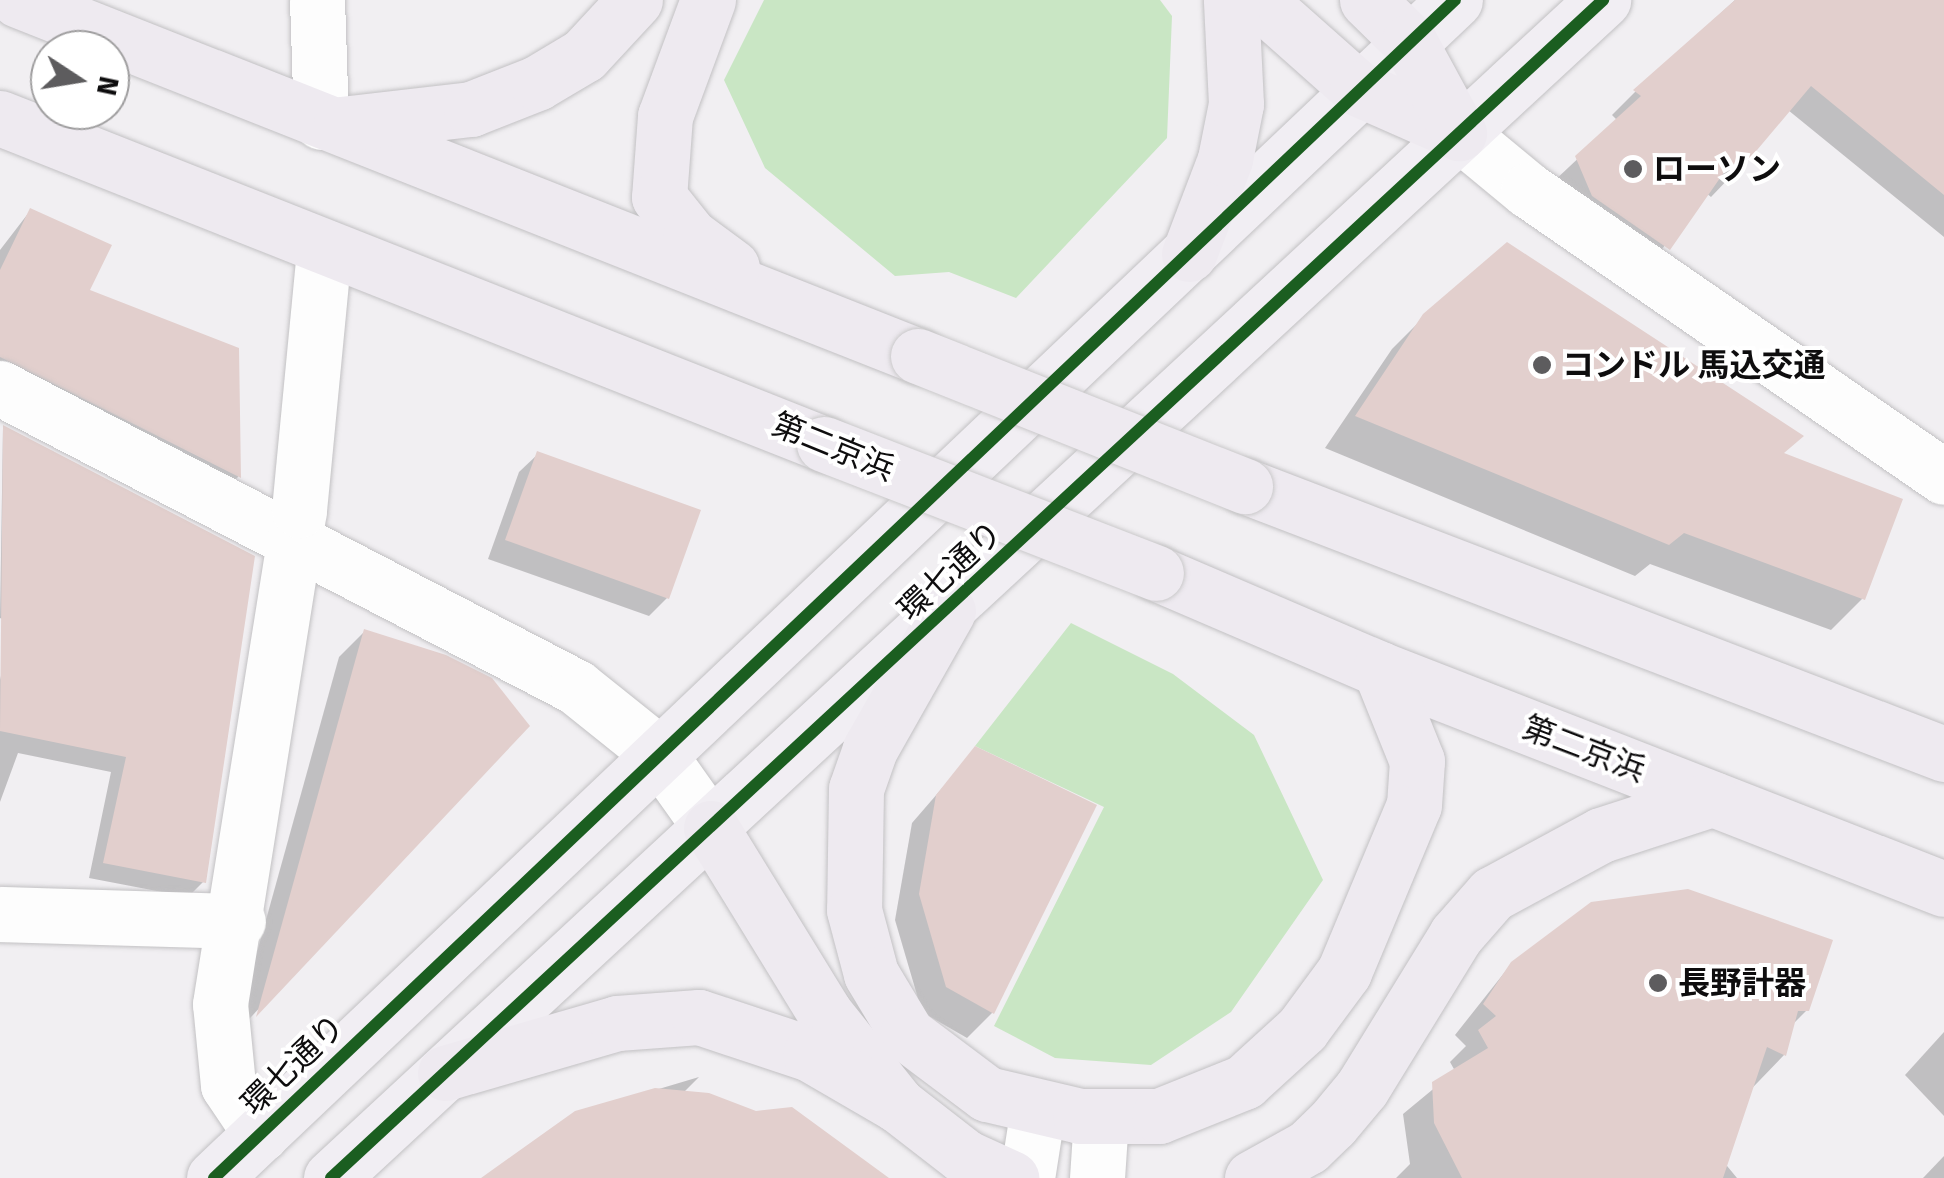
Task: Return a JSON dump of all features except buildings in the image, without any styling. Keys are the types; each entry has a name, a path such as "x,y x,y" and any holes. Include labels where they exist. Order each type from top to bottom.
{"highway":[{"path":"18,0 769,294 1245,486 1944,754"},
{"path":"327,124 471,110 537,83 584,55 635,0"},
{"path":"708,0 665,116 659,197 690,236 769,294"},
{"path":"1189,254 1210,206 1236,104 1230,0"},
{"path":"1258,0 1357,88 1459,134"},
{"path":"1367,0 1408,41 1459,134"},
{"name":"第二京浜","path":"0,118 1156,573 1380,669 1944,889"},
{"path":"948,611 870,749 856,789 854,910 871,974 907,1034 986,1094 1038,1108 1102,1118 1159,1116 1244,1082 1302,1028 1344,972 1414,805 1417,761 1380,669"},
{"path":"1252,1178 1308,1147 1332,1124 1362,1088 1456,935 1492,894 1600,835 1712,799"},
{"path":"711,828 824,1012 898,1104"},
{"path":"445,1073 617,1023 699,1017 810,1054 898,1104 965,1157 1011,1178"}],"main road":[{"name":"環七通り","path":"214,1178 657,752 1189,254 1357,88 1455,0"},
{"name":"環七通り","path":"331,1178 948,611 1603,0"}],"street":[{"path":"316,0 327,124"},
{"path":"1459,134 1528,190 1944,477"},
{"path":"261,1134 228,1085 220,1004 238,921 294,542 324,248"},
{"path":"0,388 576,687 657,752 711,828"},
{"path":"0,914 238,921"},
{"path":"1027,1178 1038,1108"},
{"path":"1097,1178 1102,1118"}],"green space":[{"path":"764,0 1160,0 1172,16 1167,138 1016,298 949,272 895,276 765,168 724,80"},
{"path":"1071,623 1173,674 1254,735 1323,880 1231,1012 1151,1065 1055,1058 994,1026 1104,807 975,746"}],"cycle path":[{"path":"214,1178 1455,0"},
{"path":"331,1178 1603,0"}],"place":[{"name":"ローソン","path":"1633,169"},
{"name":"コンドル 馬込交通","path":"1542,365"},
{"name":"長野計器","path":"1658,983"}]}
